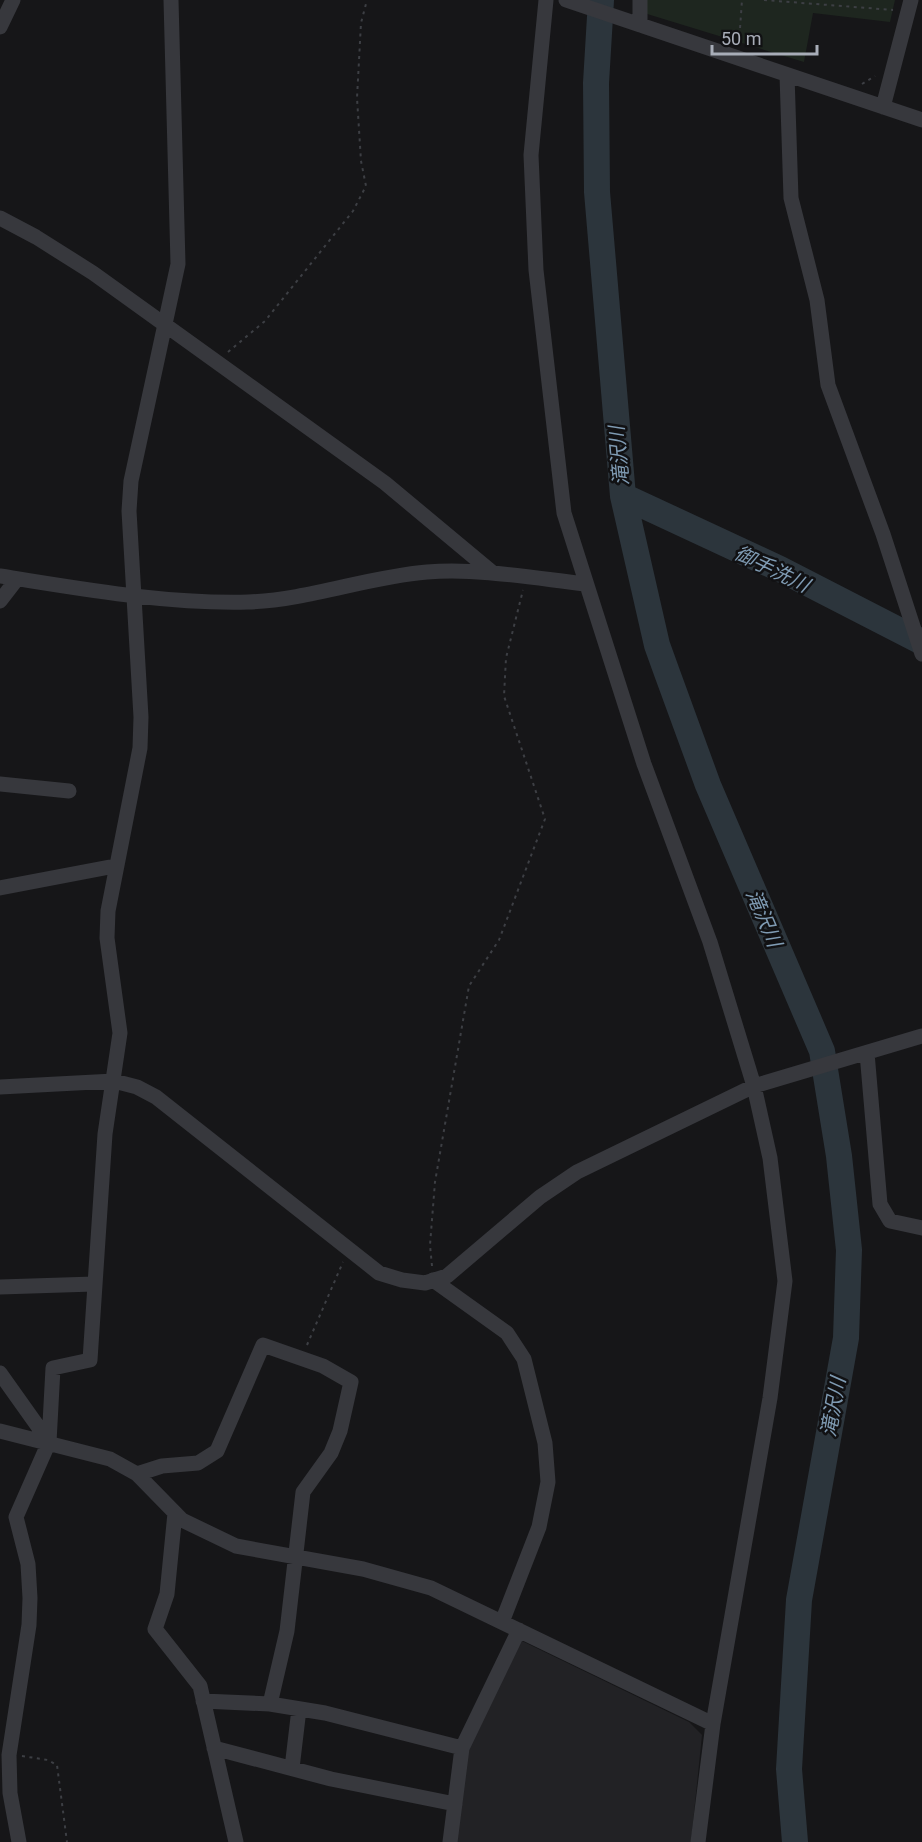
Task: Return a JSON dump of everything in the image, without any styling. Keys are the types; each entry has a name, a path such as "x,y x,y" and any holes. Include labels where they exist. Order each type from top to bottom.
{"street":[{"path":"0,27 13,0"},
{"path":"20,1842 5,1753 30,1616 28,1564 16,1517 49,1442 53,1368 90,1360 105,1134 120,1033 107,938 115,866 140,748 141,717 129,511 131,481 178,264 171,0"},
{"path":"546,0 531,155 536,270 564,513 644,764 710,942 753,1086 770,1158 785,1281 770,1398 713,1724 698,1842"},
{"path":"566,0 922,120"},
{"path":"637,24 640,0"},
{"path":"883,107 911,0"},
{"path":"787,75 791,198 817,300 828,385 911,617 921,654"},
{"path":"0,218 36,237 83,267 385,483 493,573"},
{"path":"0,576 172,602 250,602 304,596 385,578 428,572 493,573 585,584"},
{"path":"0,601 16,579"},
{"path":"0,784 69,791"},
{"path":"0,888 115,866"},
{"path":"0,1087 114,1081 137,1087 156,1097 348,1251 379,1273 402,1280 425,1283 447,1276 540,1197 577,1172 753,1086 922,1036"},
{"path":"860,1055 880,1204 890,1221 922,1228"},
{"path":"433,1280 507,1334 524,1359 545,1443 548,1482 539,1527 502,1622"},
{"path":"0,1287 94,1284"},
{"path":"137,1474 162,1466 198,1463 217,1451 263,1345 323,1366 351,1382 340,1431 331,1453 303,1492 287,1631 270,1704"},
{"path":"0,1373 49,1442"},
{"path":"0,1431 110,1459 137,1474 182,1521 236,1546 363,1569 431,1588 713,1724"},
{"path":"175,1513 167,1594 154,1629 200,1686 236,1842"},
{"path":"450,1842 462,1748 519,1630"},
{"path":"203,1701 270,1704 299,1709 462,1748"},
{"path":"292,1768 299,1709"},
{"path":"214,1748 292,1768 455,1804"}],"path":[{"path":"215,363 265,321 353,212 366,186 361,162 357,98 361,23 367,0"},
{"path":"739,46 742,0"},
{"path":"764,0 897,10"},
{"path":"433,1280 430,1245 435,1182 469,986 499,940 545,819 504,696 506,658 526,577"},
{"path":"301,1358 348,1251"},
{"path":"5,1753 48,1760 57,1765 67,1842"}],"shaded area":[{"path":"646,0 895,0 890,22 813,13 804,62 644,13"},
{"path":"522,1641 689,1722 702,1735 691,1842 455,1842 469,1743"}],"waterway":[{"name":"滝沢川","path":"601,0 596,83 597,192 623,496 657,645 708,785 822,1051 839,1156 849,1250 846,1338 799,1600 789,1769 795,1842"},
{"name":"御手洗川","path":"623,496 780,569 922,642"}]}
